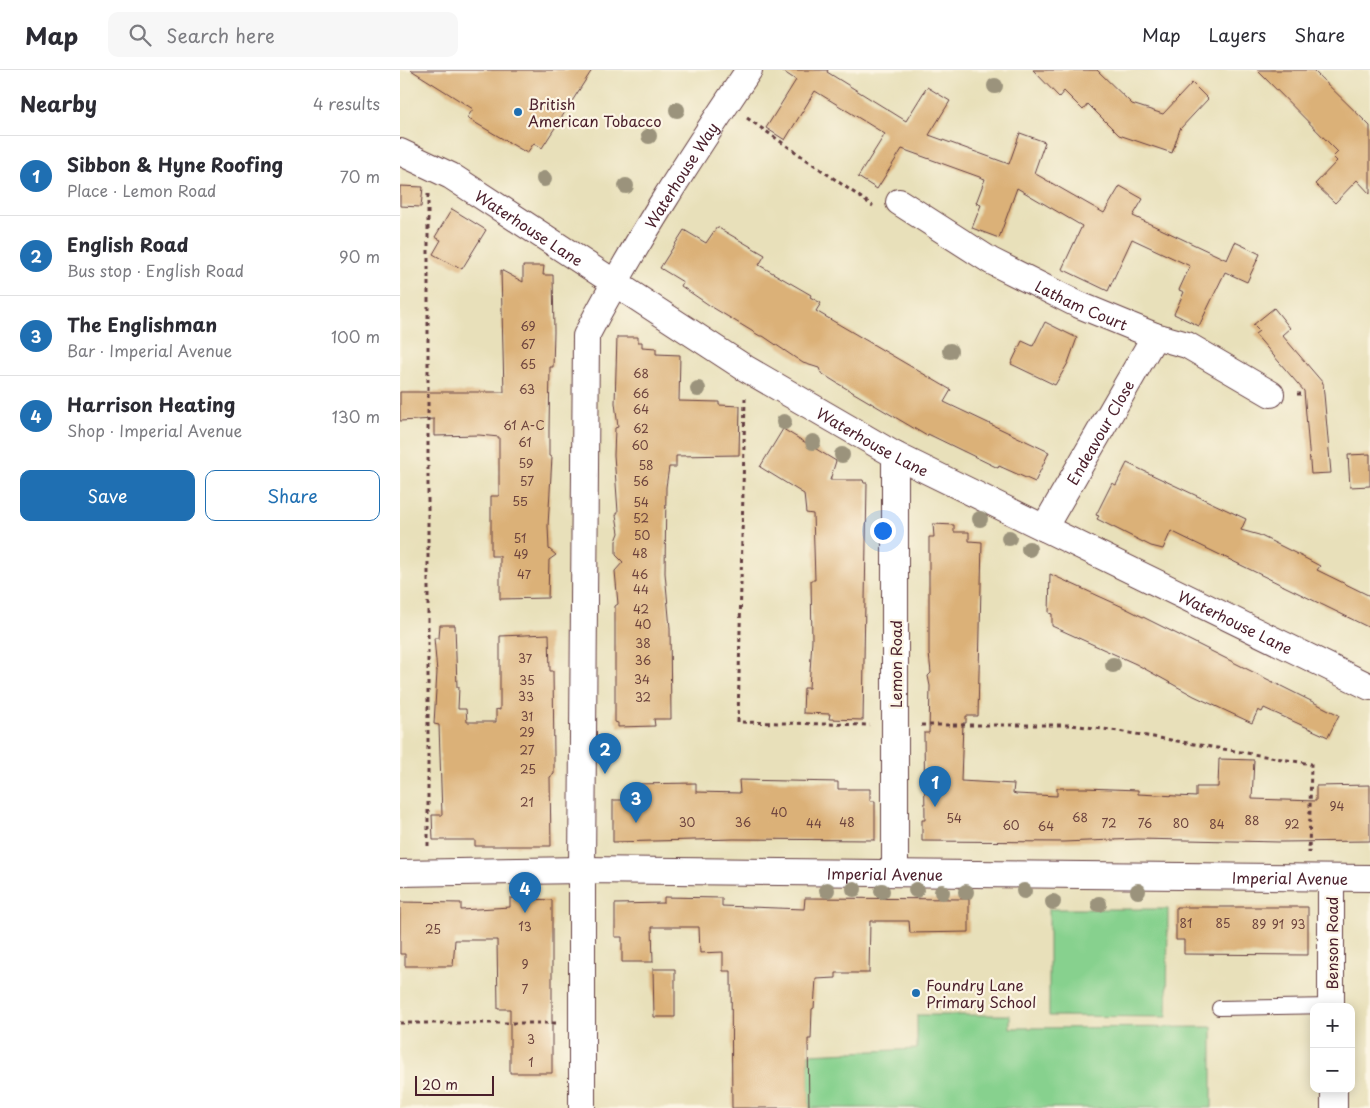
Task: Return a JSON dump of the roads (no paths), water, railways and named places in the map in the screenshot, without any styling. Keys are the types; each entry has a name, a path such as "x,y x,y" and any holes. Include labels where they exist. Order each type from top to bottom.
{"street":[{"name":"Waterhouse Way","path":"582,1108 586,336 614,283 692,155 749,70"},
{"name":"Waterhouse Lane","path":"400,152 451,176 746,368 895,455 1370,687"},
{"name":"Latham Court","path":"899,202 991,261 1077,304 1155,336 1187,345 1271,394"},
{"name":"Endeavour Close","path":"1044,528 1155,336"},
{"name":"Lemon Road","path":"895,455 895,873"},
{"name":"Imperial Avenue","path":"400,873 582,870 1370,878"},
{"name":"Benson Road","path":"1320,878 1331,1003"},
{"path":"1334,1093 1334,1108"}],"lane":[{"path":"1219,1008 1310,1006"}],"place":[{"name":"British American Tobacco","path":"518,112"},
{"name":"English Road","path":"605,774"},
{"name":"Sibbon & Hyne Roofing","path":"935,807"},
{"name":"The Englishman","path":"636,823"},
{"name":"Harrison Heating","path":"525,913"},
{"name":"Foundry Lane Primary School","path":"916,993"}]}
